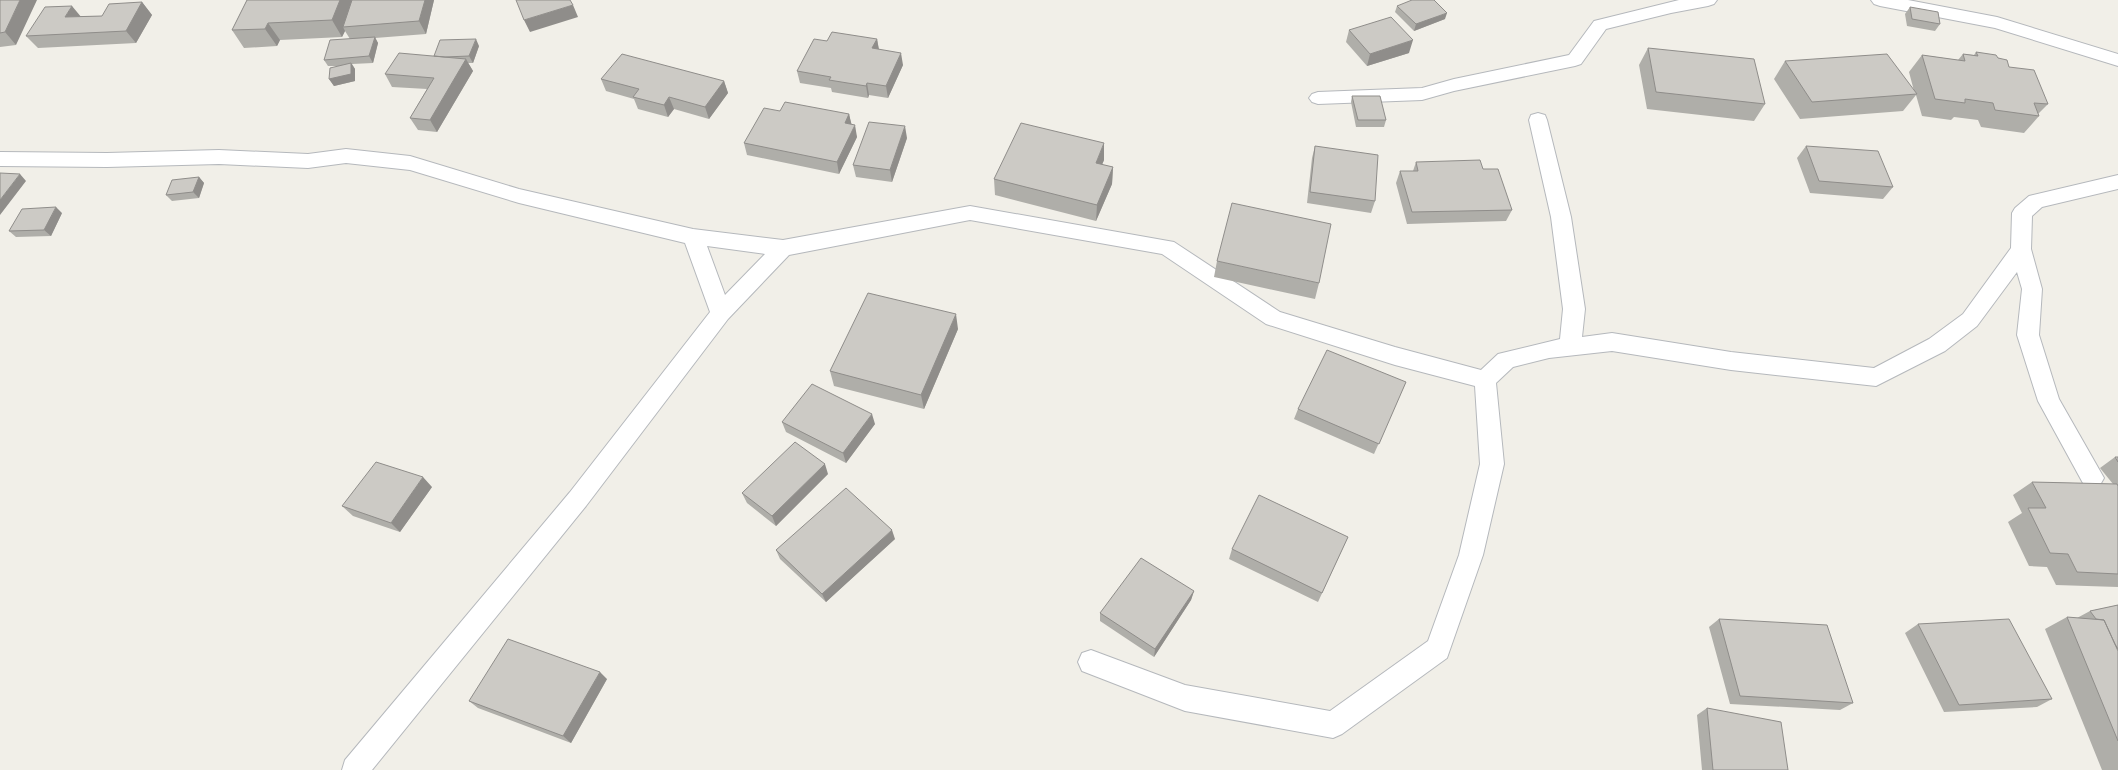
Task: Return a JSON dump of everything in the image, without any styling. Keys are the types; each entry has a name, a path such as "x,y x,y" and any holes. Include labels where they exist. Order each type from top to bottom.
{"street":[{"path":"1318,98 1422,94 1454,84 1575,60 1600,25 1671,7 1708,0"},
{"path":"1880,0 1997,23 2118,60"},
{"path":"1538,120 1561,217 1574,309 1570,346"},
{"path":"0,158 107,160 219,157 308,161 346,156 410,163 519,196 693,237 783,248 970,213 1167,247 1273,318 1395,356 1485,380"},
{"path":"2092,478 2049,401 2028,335 2032,289 2021,249 2022,213 2036,201 2118,182"},
{"path":"693,237 721,313"},
{"path":"355,770 578,499 721,313 783,248"},
{"path":"1485,380 1506,360 1549,349 1612,342 1731,361 1876,377 1937,345 1970,320 2007,271 2021,249"},
{"path":"1091,662 1185,698 1332,725 1438,649 1471,555 1492,464 1485,380"}],"building":[{"path":"0,0 20,0 5,32 0,33"},
{"path":"247,0 340,0 332,20 268,23 265,29 232,30"},
{"path":"352,0 425,0 419,21 343,27"},
{"path":"516,0 570,0 573,5 524,20"},
{"path":"1412,0 1434,0 1447,13 1416,24 1397,6"},
{"path":"142,2 126,31 26,36 45,7 72,6 65,17 102,16 109,4"},
{"path":"1910,7 1938,12 1940,24 1912,19"},
{"path":"1391,17 1413,40 1370,54 1349,30"},
{"path":"832,32 877,39 872,48 901,53 886,86 867,83 866,86 829,80 831,77 797,71 814,39 827,41"},
{"path":"375,37 369,56 324,60 330,40"},
{"path":"476,39 469,56 434,56 440,40"},
{"path":"1648,48 1754,59 1765,104 1656,92"},
{"path":"1976,52 1996,55 1998,58 2007,60 2009,67 2034,70 2048,104 2034,103 2039,116 1995,110 1993,103 1965,99 1965,103 1935,99 1922,55 1965,61 1963,54 1978,56"},
{"path":"399,53 466,59 430,120 410,118 434,78 385,74"},
{"path":"622,54 724,81 705,107 669,97 664,105 633,97 639,89 601,79"},
{"path":"1887,54 1917,94 1812,102 1785,61"},
{"path":"351,63 351,74 329,79 330,68"},
{"path":"1352,96 1380,96 1386,120 1358,120"},
{"path":"785,102 849,114 845,123 855,125 837,162 744,143 764,108 780,111"},
{"path":"869,122 905,126 890,170 853,165"},
{"path":"1021,123 1104,143 1096,163 1113,167 1097,205 994,179"},
{"path":"1315,146 1378,155 1375,201 1310,192"},
{"path":"1806,146 1878,151 1893,187 1819,181"},
{"path":"1480,160 1483,169 1498,169 1512,210 1412,212 1400,171 1418,171 1416,162"},
{"path":"0,173 20,174 0,200"},
{"path":"199,177 193,192 166,195 172,180"},
{"path":"1232,203 1331,224 1319,283 1217,261"},
{"path":"56,207 44,230 9,231 22,209"},
{"path":"868,293 956,314 921,395 830,371"},
{"path":"1327,350 1406,382 1379,444 1298,409"},
{"path":"812,384 872,414 843,453 782,422"},
{"path":"795,442 825,464 772,516 742,493"},
{"path":"376,462 423,477 391,523 342,506"},
{"path":"2032,482 2117,484 2118,574 2077,572 2068,554 2050,553 2028,508 2046,508"},
{"path":"846,488 892,530 822,594 776,550"},
{"path":"1259,495 1348,537 1322,593 1232,549"},
{"path":"1141,558 1194,591 1155,649 1100,613"},
{"path":"2118,605 2118,649 2104,620 2096,619 2090,611"},
{"path":"2067,617 2104,620 2118,651 2118,741"},
{"path":"1719,619 1827,625 1853,703 1740,696"},
{"path":"2009,619 2052,699 1959,705 1918,624"},
{"path":"508,639 600,672 563,736 469,701"},
{"path":"1707,708 1781,722 1788,770 1713,770"}]}
